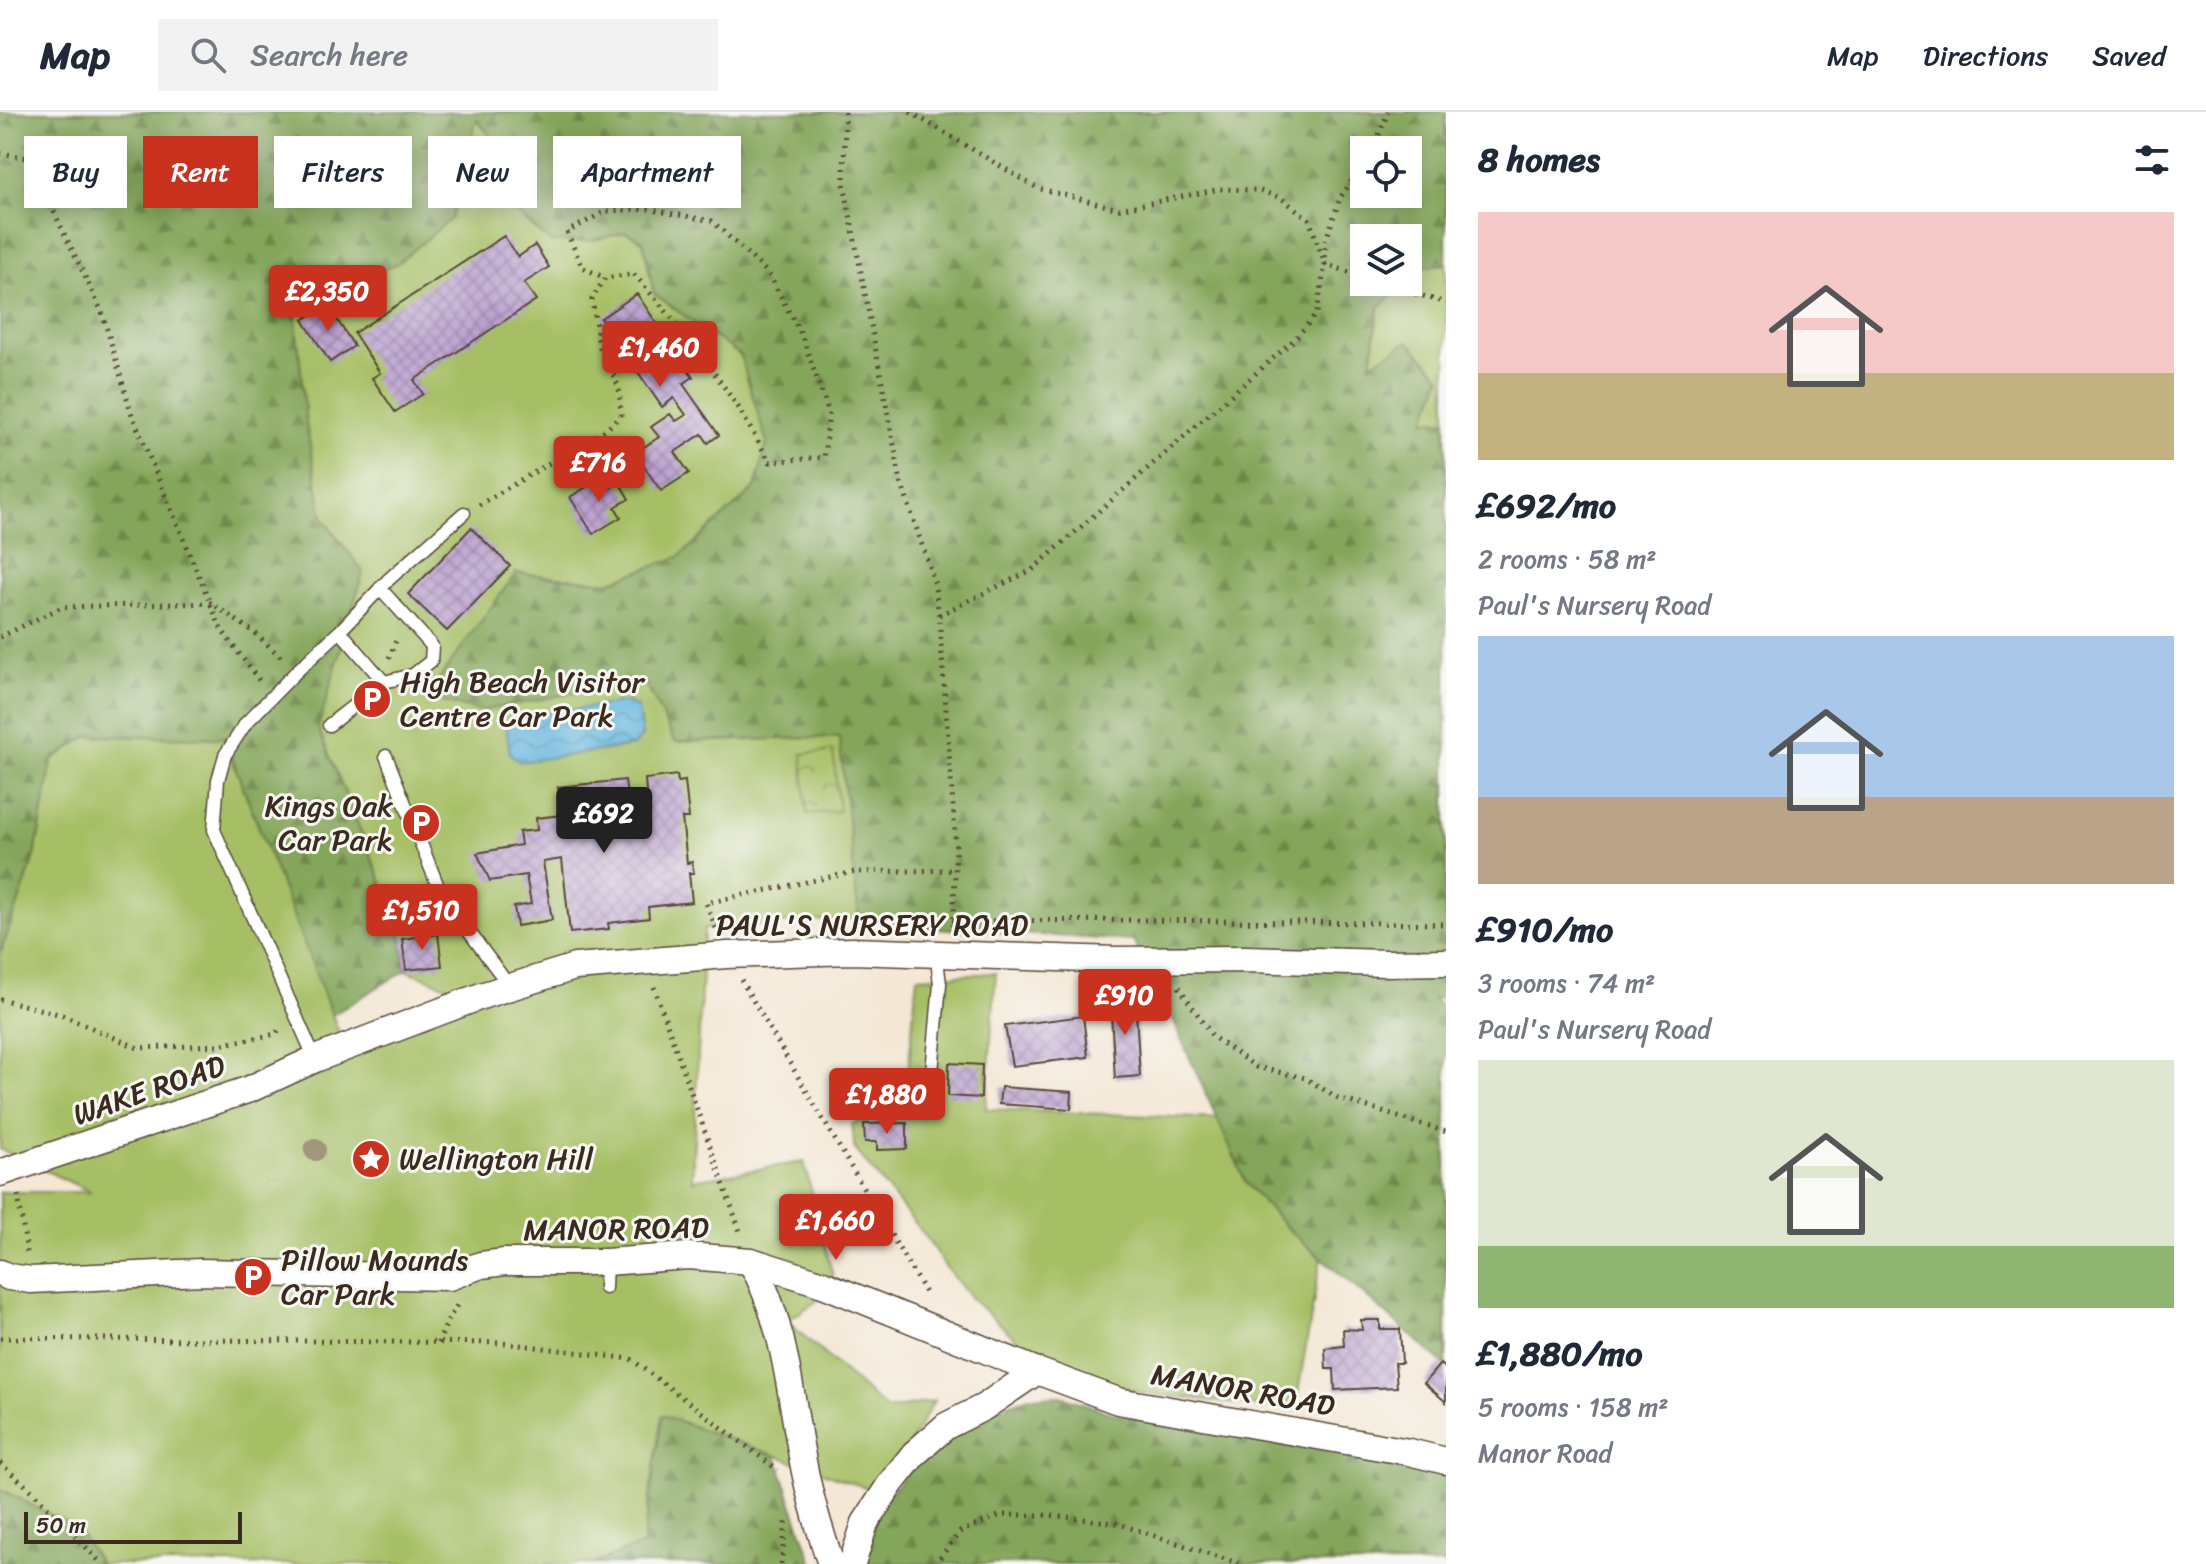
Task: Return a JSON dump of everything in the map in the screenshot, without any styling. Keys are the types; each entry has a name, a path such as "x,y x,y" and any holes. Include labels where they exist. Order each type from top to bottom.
{"street":[{"name":"PAUL'S NURSERY ROAD","path":"315,1059 510,987 575,967 727,955 852,951 1156,960 1446,962"},
{"name":"WAKE ROAD","path":"7,1172 250,1089 315,1059"},
{"name":"MANOR ROAD","path":"0,1273 31,1280 200,1272 449,1277 481,1265 505,1262 605,1275 688,1256 751,1261 823,1284 1118,1401 1446,1461"},
{"path":"751,1261 770,1301 783,1341 807,1484 831,1564"},
{"path":"852,1564 865,1523 914,1454 946,1426 984,1407 1037,1371"}],"lane":[{"path":"315,1059 214,830 218,780 225,755 246,723 380,588 464,513"},
{"path":"329,725 382,680 413,675 431,661 432,646 380,588"},
{"path":"340,631 382,680"},
{"path":"386,756 441,894 510,987"},
{"path":"906,1102 931,1083 940,984 936,952"}],"path":[{"path":"845,112 844,183 901,482 934,581 939,615 956,847 952,921 1446,924"},
{"path":"910,112 1037,188 1119,209 1220,189 1257,190 1281,198 1309,219 1325,264"},
{"path":"1379,136 1388,112"},
{"path":"0,153 28,158 102,312 132,415 221,629 271,697"},
{"path":"939,615 1032,570 1295,339 1317,313 1326,240 1340,198 1350,183"},
{"path":"648,209 712,221 768,273 802,336 829,413 824,457 770,462 738,407 695,345 634,274 605,278 582,267 567,232 606,211 648,209"},
{"path":"1325,264 1350,272"},
{"path":"464,513 607,429 621,415 619,387 599,346 592,299 605,278"},
{"path":"1422,296 1446,303"},
{"path":"0,637 62,607 211,603 255,633 297,671"},
{"path":"382,680 400,630 409,621"},
{"path":"951,1337 727,955 706,903 854,872 955,870"},
{"path":"1156,960 1213,1037 1256,1067 1305,1078 1338,1098 1446,1132"},
{"path":"645,961 751,1261"},
{"path":"0,999 62,1015 138,1048 218,1045 276,1034 293,1008"},
{"path":"7,1172 31,1280"},
{"path":"438,1343 461,1298"},
{"path":"0,1338 503,1343 631,1359 779,1471"},
{"path":"0,1463 33,1492 102,1564"},
{"path":"781,1564 788,1508"},
{"path":"935,1564 960,1532 1001,1515 1032,1515 1116,1523 1240,1564"}],"green space":[{"path":"0,112 1446,112 1446,264 1422,269 1422,224 1350,224 1350,296 1391,296 1379,307 1371,364 1408,341 1442,377 1425,420 1446,420 1446,997 1433,999 1446,1011 1446,1366 1286,1227 1246,1183 1153,976 1133,941 932,928 859,918 839,737 675,742 647,685 583,691 482,711 425,698 516,573 609,582 679,557 755,488 767,443 740,355 654,294 643,241 626,232 590,241 550,242 511,208 537,208 537,136 491,136 477,120 472,136 428,136 428,208 454,208 452,218 398,263 295,312 306,424 323,518 363,572 318,728 399,924 406,970 332,1015 224,738 88,736 52,760 35,856 0,954"},
{"path":"476,119 491,136 471,136"},
{"path":"434,208 518,208 590,241 626,232 643,241 654,294 740,355 767,443 755,488 679,557 609,582 516,573 583,691 647,685 675,742 840,737 859,918 704,929 692,1180 804,1162 836,1288 787,1321 887,1410 934,1401 881,1493 662,1415 643,1544 594,1564 100,1564 76,1528 0,1489 0,1192 91,1192 0,1149 0,954 35,856 52,760 88,736 224,738 344,1045 455,989 406,970 399,924 318,728 363,572 323,518 306,424 295,311 398,263"},
{"path":"1446,264 1446,420 1424,421 1371,366 1379,307 1391,296 1422,296 1424,267"},
{"path":"833,751 839,811 807,814 802,754"},
{"path":"996,973 986,1109 1219,1119 1246,1183 1286,1227 1321,1258 1295,1410 1143,1393 1076,1375 1015,1338 971,1298 855,1149 852,1124 892,1106 908,1074 917,977"},
{"path":"1061,1396 1118,1415 1379,1452 1446,1478 1446,1564 861,1564 882,1501 925,1455 990,1410 1029,1397"},
{"path":"662,1415 776,1456 813,1564 594,1564 643,1544"},
{"path":"0,1489 76,1528 100,1564 0,1564"}],"water":[{"path":"627,702 638,708 642,737 633,746 520,762 510,754 506,725 514,718"}],"building":[{"path":"504,236 518,257 535,245 549,267 524,283 536,300 414,380 423,394 395,412 372,378 380,373 354,333"},
{"path":"637,294 693,377 683,384 719,435 708,443 702,434 675,452 689,473 661,491 635,453 659,437 651,427 670,414 676,421 686,415 674,398 662,407 601,318"},
{"path":"327,304 354,346 330,362 303,320"},
{"path":"600,479 607,490 619,482 629,499 615,507 621,517 593,534 570,497"},
{"path":"471,528 510,566 447,631 408,594"},
{"path":"677,775 678,782 685,781 689,818 682,818 687,863 692,862 694,873 689,873 692,902 648,907 649,918 608,923 609,929 570,933 562,859 543,862 552,920 517,926 514,907 531,904 526,875 490,881 477,853 521,845 519,832 537,830 536,818 562,815 558,787 625,780 628,806 647,804 645,779"},
{"path":"438,934 442,966 406,970 402,939"},
{"path":"1135,997 1140,1076 1115,1078 1110,998"},
{"path":"1083,1016 1088,1057 1012,1066 1005,1026"},
{"path":"949,1063 982,1065 981,1098 948,1096"},
{"path":"1001,1087 1072,1092 1071,1109 999,1104"},
{"path":"907,1123 907,1149 877,1150 877,1142 865,1142 864,1124"},
{"path":"1361,1320 1380,1320 1380,1329 1400,1329 1402,1363 1395,1363 1397,1387 1335,1390 1334,1369 1326,1369 1325,1348 1344,1346 1343,1329 1362,1330"},
{"path":"1440,1364 1446,1369 1446,1402 1424,1383"}],"place":[{"name":"High Beach Visitor Centre Car Park","path":"372,699"},
{"name":"Kings Oak Car Park","path":"421,823"},
{"name":"Wellington Hill","path":"371,1159"},
{"name":"Pillow Mounds Car Park","path":"253,1277"}]}
